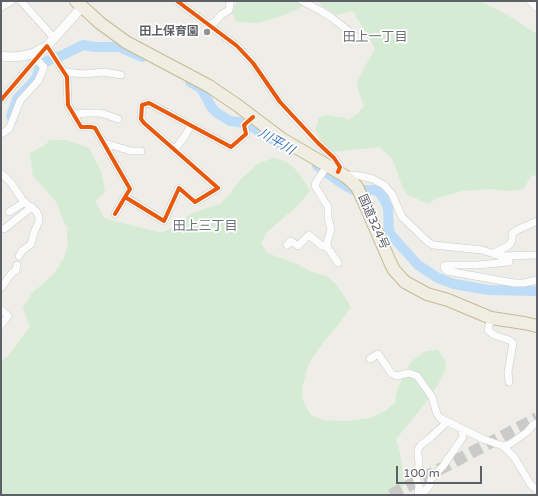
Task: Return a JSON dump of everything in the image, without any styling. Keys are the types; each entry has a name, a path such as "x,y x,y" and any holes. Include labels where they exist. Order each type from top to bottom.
{"highway":[{"name":"国道324号","path":"79,4 100,23 126,42 209,86 282,139 341,174 358,188 390,262 394,270 405,282 427,294 448,300 491,318 537,326"}],"main road":[{"path":"1,56 11,57 32,54 47,46 79,4"}],"street":[{"path":"1,7 12,1"},
{"path":"21,1 54,38"},
{"path":"177,1 237,46 253,63 280,102 334,158 340,167 341,174 373,179 384,185 392,194 402,217 428,242 433,245 482,250 500,256 537,255"},
{"path":"210,25 229,10 231,1"},
{"path":"302,1 332,18 355,36"},
{"path":"530,1 537,8"},
{"path":"1,100 47,46 67,77 68,105 73,114 81,127 95,128 130,189 115,214"},
{"path":"1,134 9,129 20,101 38,81 44,67 36,59"},
{"path":"65,72 84,74 104,72 120,75"},
{"path":"125,197 164,221 179,188 195,202 218,188 140,119 142,105 149,102 231,147 246,134 244,125 253,117"},
{"path":"73,114 89,112 98,113 118,120"},
{"path":"174,150 185,136 191,125"},
{"path":"104,143 131,151 141,151"},
{"path":"327,166 315,186 328,207 328,218 332,230 328,239 328,248 338,263"},
{"path":"1,173 12,184 25,202 36,211 39,217 39,222 31,244 22,251 19,256"},
{"path":"9,212 25,202"},
{"path":"1,229 32,207"},
{"path":"494,254 511,243 512,234 517,230 537,221"},
{"path":"287,245 291,241 298,246 309,236 322,246 328,248"},
{"path":"510,256 509,262 474,266 447,265 444,266 444,268 447,271 514,283 524,283 537,280"},
{"path":"1,288 10,274 16,270 17,265"},
{"path":"1,310 8,316 1,325"},
{"path":"491,318 488,330 494,335 509,340 513,343 508,372 509,382"},
{"path":"370,359 378,354 392,374 397,376 409,373 417,376 432,397 437,414 440,418 483,439 503,446 514,457 531,485 537,490"},
{"path":"446,422 418,449 420,464 416,477 419,491 424,492 430,485 431,479 443,466 463,437 462,429"},
{"path":"503,446 510,444 537,423"},
{"path":"419,470 431,479"}],"green space":[{"path":"237,1 315,1 284,15 259,23 237,22 232,12"},
{"path":"317,1 479,1 506,14 537,34 537,176 532,175 523,189 508,191 491,189 462,191 436,198 429,204 408,195 402,186 392,158 379,147 333,152 323,143 315,130 319,118 327,115 346,118 349,120 364,106 357,86 358,80 375,48 353,11 336,15 323,7"},
{"path":"50,140 66,140 89,148 101,171 105,192 95,201 104,218 161,233 177,226 195,212 220,204 241,179 259,163 274,158 285,161 295,169 310,191 297,206 267,232 261,243 267,253 297,264 312,272 326,276 337,285 351,307 324,341 308,365 302,389 303,401 311,415 323,420 346,421 370,418 385,411 395,403 397,391 405,372 412,361 426,351 438,350 445,360 446,368 439,383 424,405 396,439 400,453 404,482 402,495 1,495 1,362 8,356 30,327 23,308 32,293 53,275 64,258 68,246 68,228 64,222 57,203 33,176 30,153 45,145"}],"waterway":[{"name":"川平川","path":"11,116 17,99 33,82 37,76 40,66 49,60 83,45 95,47 119,47 142,57"},
{"name":"川平川","path":"190,82 201,88 212,108 217,113 230,121 239,122 250,126 284,146"},
{"name":"川平川","path":"317,166 353,190 374,190 379,192 388,208 389,231 392,236 418,265 438,278 454,284 489,290 537,291"}],"tunnel":[{"path":"391,495 537,418"}],"cycle path":[{"path":"177,1 237,46 253,63 280,102 334,158 340,167 338,172"},
{"path":"1,100 47,46 67,77 68,105 81,127 95,128 130,189 125,197"},
{"path":"115,214 125,197 164,221 179,188 195,202 218,188 144,123 141,119 142,105 149,103 231,147 246,134 244,125 253,117"}],"place":[{"name":"田上保育園","path":"207,32"}],"district":[{"name":"田上一丁目","path":"375,38"},
{"name":"田上三丁目","path":"205,227"}]}
